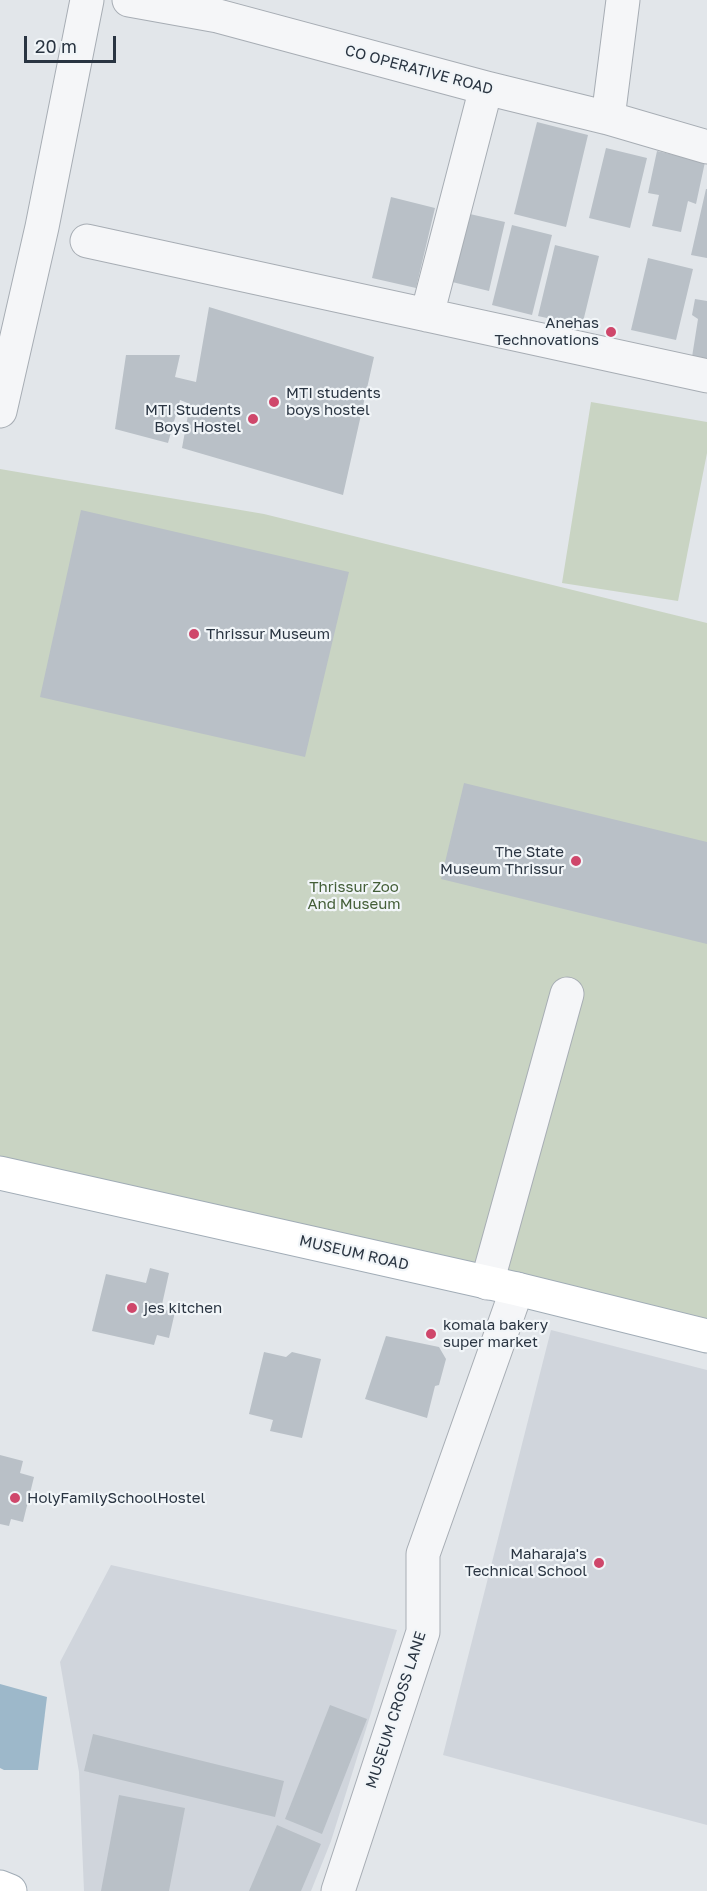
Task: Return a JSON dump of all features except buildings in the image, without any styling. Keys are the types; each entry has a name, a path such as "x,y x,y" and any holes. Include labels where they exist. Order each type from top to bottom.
{"main road":[{"name":"MUSEUM ROAD","path":"0,1173 502,1286 707,1336"},
{"path":"0,1887 10,1891"}],"street":[{"path":"0,411 42,227 87,0"},
{"name":"CO OPERATIVE ROAD","path":"129,0 216,8 486,88 608,118 707,147"},
{"path":"608,118 623,0"},
{"path":"427,315 486,88"},
{"path":"87,242 707,376"},
{"name":"MUSEUM CROSS LANE","path":"338,1891 423,1632 423,1554 502,1286 567,994"}],"shaded area":[{"name":"Maharaja's Technical School","path":"551,1330 707,1370 707,1825 443,1755"},
{"path":"111,1565 397,1630 331,1841 311,1891 84,1891 79,1772 60,1662"}],"green space":[{"path":"591,402 707,422 707,453 678,601 562,583"},
{"name":"Thrissur Zoo And Museum","path":"0,469 264,514 707,623 707,1337 0,1173"}],"water":[{"path":"0,1684 47,1697 38,1770 0,1768"}],"place":[{"name":"Anehas Technovations","path":"611,332"},
{"name":"MTI students boys hostel","path":"274,402"},
{"name":"MTI Students Boys Hostel","path":"253,419"},
{"name":"Thrissur Museum","path":"194,634"},
{"name":"The State Museum Thrissur","path":"576,861"},
{"name":"jes kitchen","path":"132,1308"},
{"name":"komala bakery super market","path":"431,1334"},
{"name":"HolyFamilySchoolHostel","path":"15,1498"},
{"name":"Maharaja's Technical School","path":"599,1563"}]}
